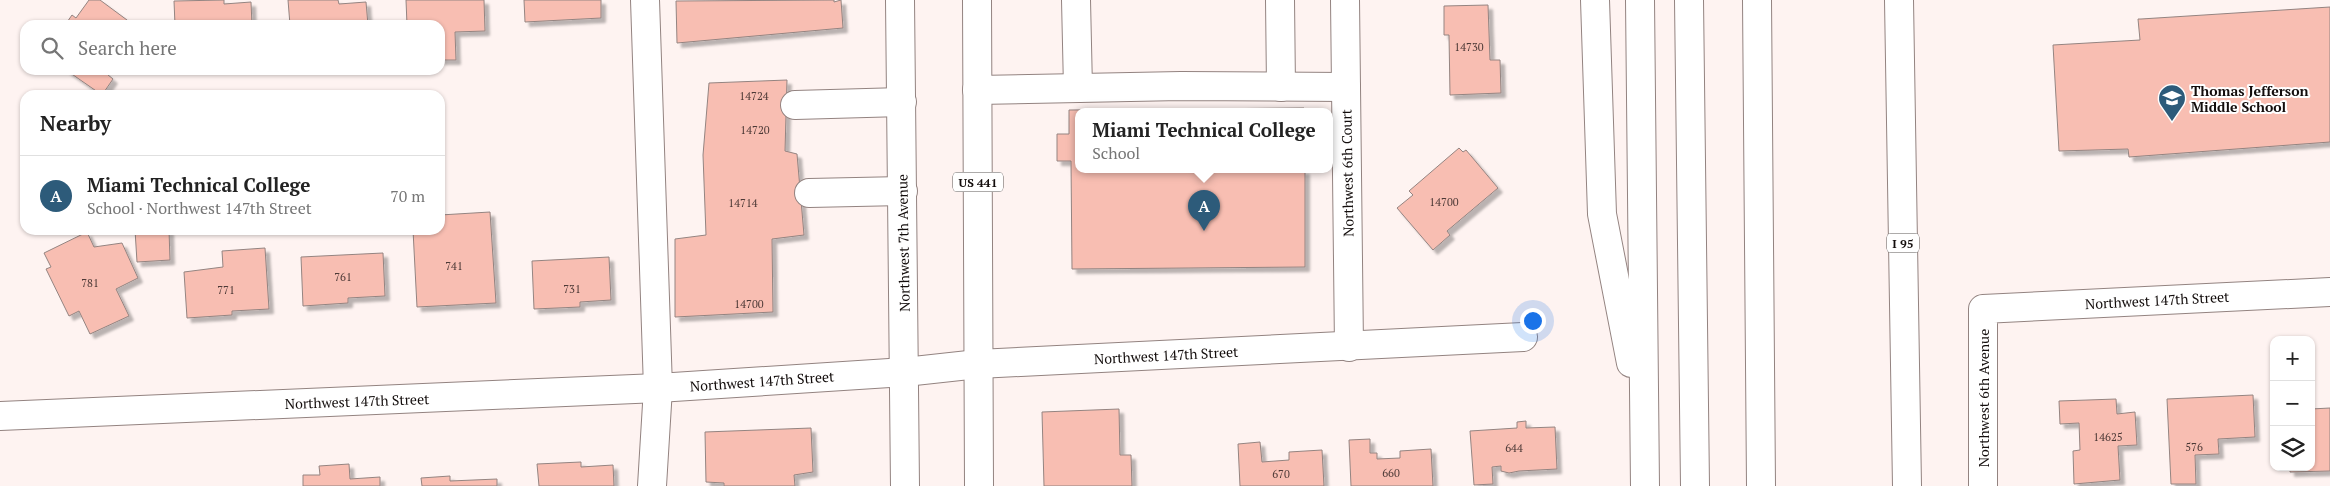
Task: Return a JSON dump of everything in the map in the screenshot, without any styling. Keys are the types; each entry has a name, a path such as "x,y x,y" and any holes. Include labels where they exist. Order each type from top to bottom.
{"main road":[{"path":"645,0 658,388 652,486"},
{"name":"Northwest 7th Avenue","path":"900,0 905,486"},
{"name":"US 441","path":"977,0 979,486"},
{"path":"1076,0 1078,88"},
{"path":"1280,0 1281,87"},
{"name":"Northwest 6th Court","path":"1345,0 1349,347"},
{"path":"1595,0 1602,214 1644,433"},
{"path":"1640,0 1645,486"},
{"path":"1689,0 1695,486"},
{"path":"1757,0 1762,486"},
{"name":"I 95","path":"1899,0 1907,486"},
{"path":"977,90 1346,87"},
{"path":"795,105 902,102"},
{"path":"809,193 903,191"},
{"name":"Northwest 147th Street","path":"1983,310 2330,292"},
{"name":"Northwest 6th Avenue","path":"1983,310 1983,486"},
{"name":"Northwest 147th Street","path":"0,416 658,388 905,372 978,364 1523,337"}],"building":[{"path":"89,0 100,0 127,20 68,20 72,15 76,18"},
{"path":"224,0 224,4 251,2 252,20 175,20 174,1"},
{"path":"288,0 338,0 339,4 366,2 368,20 290,20"},
{"path":"406,0 484,0 485,31 455,32 456,60 445,60 445,20 407,20"},
{"path":"524,0 601,0 601,18 525,22"},
{"path":"834,0 834,2 841,0 843,28 677,43 676,1"},
{"path":"1488,5 1490,60 1500,60 1501,93 1450,95 1449,35 1444,35 1444,6"},
{"path":"2330,7 2330,142 2129,157 2128,149 2059,151 2053,45 2140,40 2138,19"},
{"path":"73,75 108,75 113,79 105,90 95,90"},
{"path":"787,80 785,151 797,154 804,235 772,239 773,312 675,317 675,239 706,235 703,155 709,83"},
{"path":"1069,110 1075,110 1075,173 1305,173 1305,267 1072,269 1071,161 1057,161 1057,134 1069,134"},
{"path":"1459,148 1463,152 1466,150 1498,188 1447,231 1450,235 1433,250 1397,208 1413,195 1409,191"},
{"path":"490,212 496,303 417,307 413,235 445,235 445,215"},
{"path":"81,235 88,235 94,247 122,243 138,278 116,289 129,316 90,334 79,311 69,316 46,269 51,267 44,253"},
{"path":"135,235 169,235 170,260 137,262"},
{"path":"265,248 269,309 232,311 232,315 187,318 184,272 223,267 222,251"},
{"path":"383,253 385,296 348,298 348,303 303,306 301,257"},
{"path":"609,257 611,300 580,302 580,307 534,309 532,261"},
{"path":"2253,395 2255,437 2218,439 2219,454 2195,455 2196,484 2171,484 2167,399"},
{"path":"2116,399 2117,414 2135,412 2137,445 2118,446 2120,480 2074,484 2073,451 2080,450 2079,423 2060,424 2059,401"},
{"path":"2330,408 2330,471 2290,472 2315,471 2315,409"},
{"path":"1119,409 1120,455 1131,455 1132,486 1044,486 1042,412"},
{"path":"1526,421 1526,428 1555,427 1557,469 1509,473 1501,471 1501,466 1492,467 1493,484 1474,485 1470,431 1517,428 1517,422"},
{"path":"811,428 813,472 794,475 795,486 724,486 724,483 706,482 705,432"},
{"path":"1370,439 1370,453 1377,453 1377,459 1400,458 1400,451 1431,449 1433,486 1351,486 1349,440"},
{"path":"1260,442 1262,462 1289,460 1289,452 1322,450 1324,486 1240,486 1238,444"},
{"path":"581,462 581,467 613,465 614,486 539,486 537,464"},
{"path":"349,464 350,479 380,477 380,486 303,486 303,475 320,475 319,466"},
{"path":"450,476 450,481 497,479 497,486 422,486 421,478"}],"place":[{"name":"Thomas Jefferson Middle School","path":"2172,122"},
{"name":"Miami Technical College","path":"1204,231"}]}
